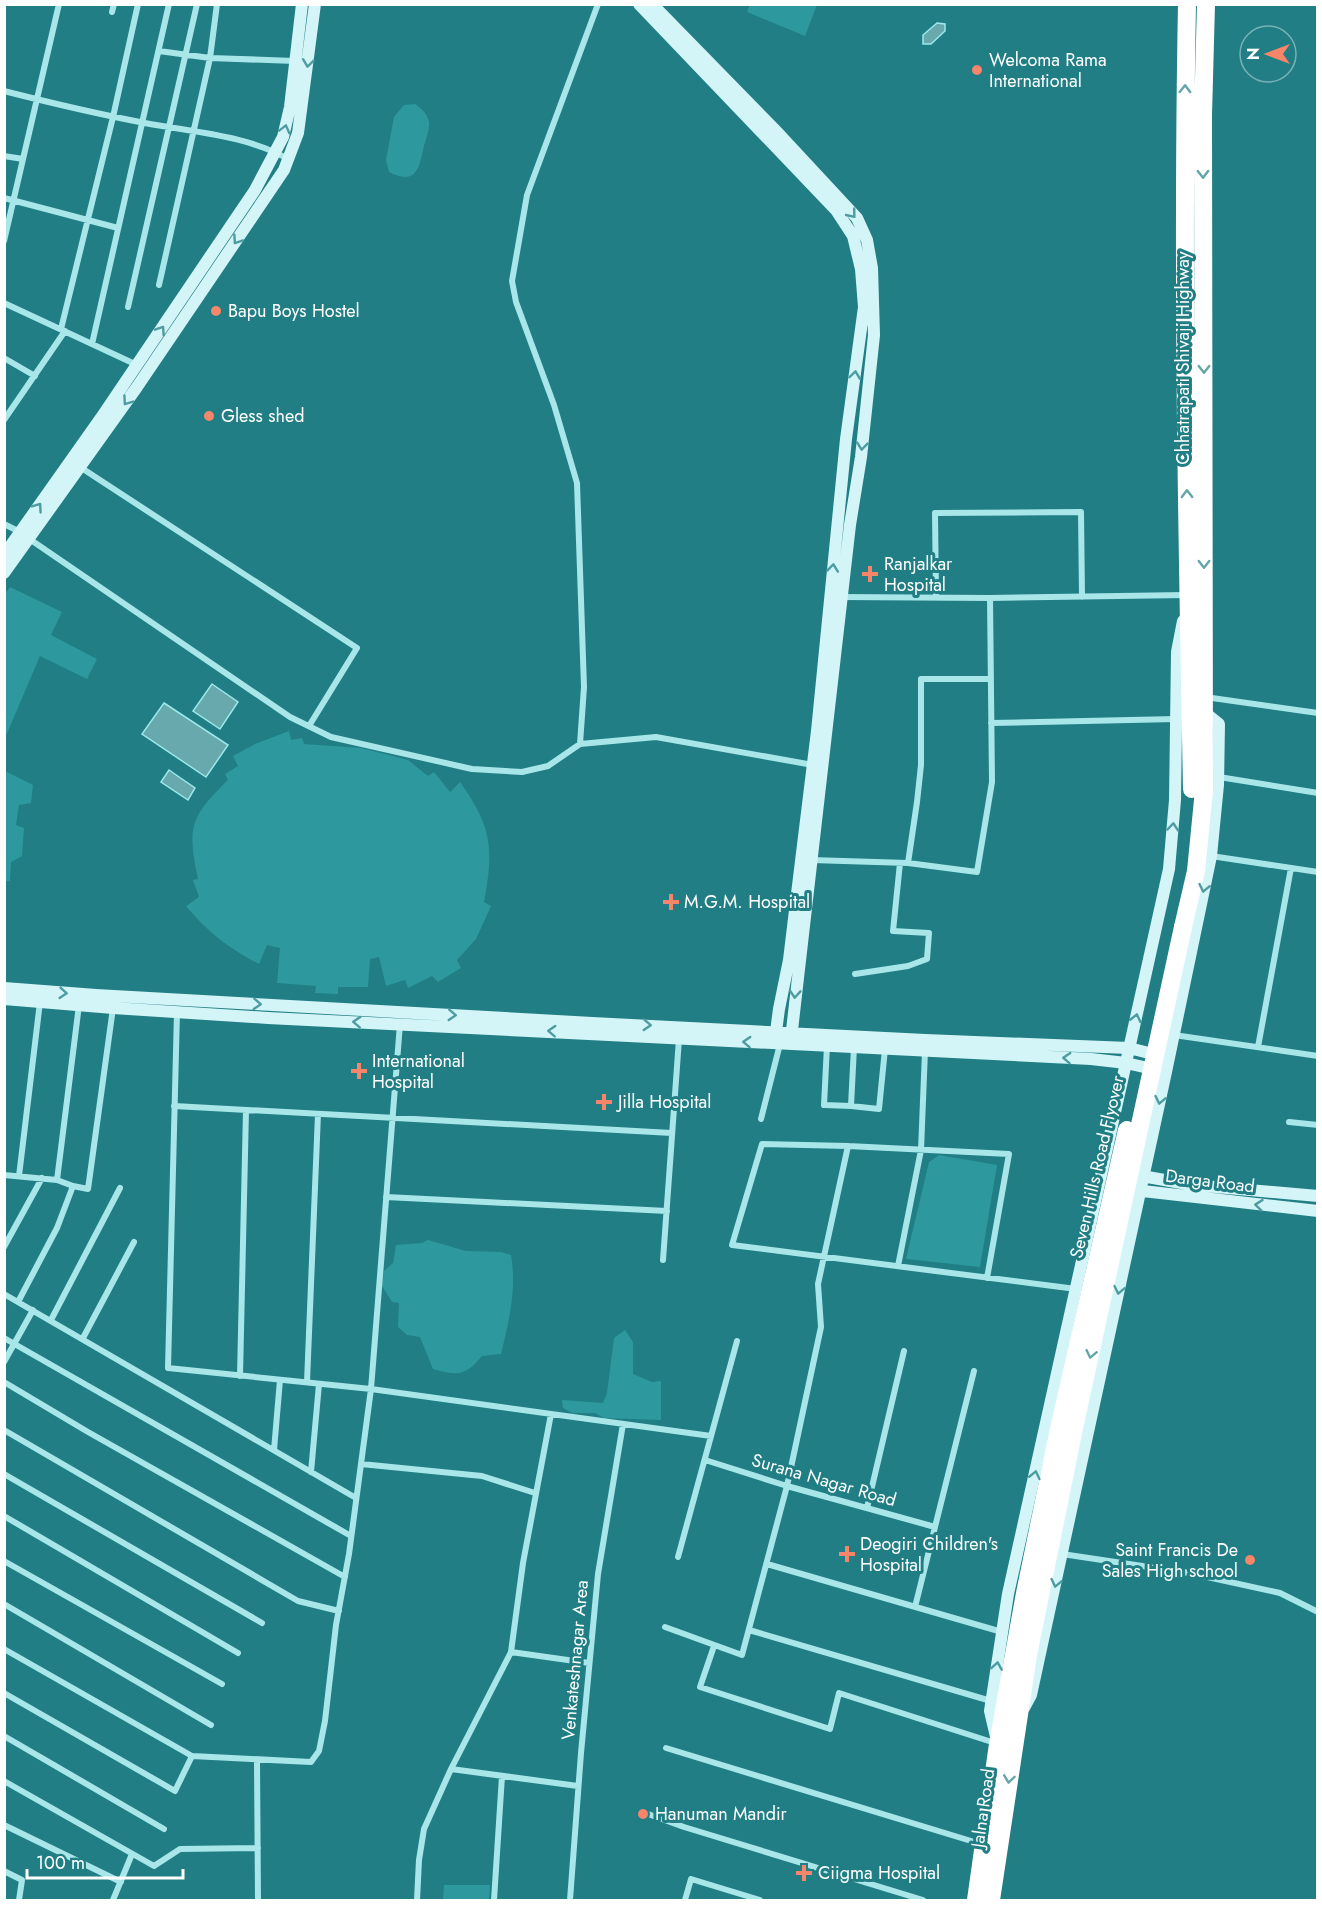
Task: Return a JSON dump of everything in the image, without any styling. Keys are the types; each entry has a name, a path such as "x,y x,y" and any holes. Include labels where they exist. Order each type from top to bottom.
{"highway":[{"name":"Chhatrapati Shivaji Highway","path":"1187,4 1185,116 1188,595"},
{"name":"Chhatrapati Shivaji Highway","path":"1204,713 1203,115 1206,4"},
{"name":"Seven Hills Road Flyover","path":"998,1744 1025,1593 1059,1430 1184,873 1192,794 1188,595"},
{"name":"Seven Hills Road Flyover","path":"1004,1711 1022,1690 1069,1456 1196,872 1204,790 1204,713"},
{"name":"Jalna Road","path":"991,1900 1004,1711"},
{"name":"Jalna Road","path":"976,1900 998,1744"}],"street":[{"path":"4,241 59,4"},
{"path":"112,12 114,4"},
{"path":"4,420 35,376 63,330 138,4"},
{"path":"92,344 169,4"},
{"path":"128,307 196,4"},
{"path":"159,285 195,132 210,58 217,4"},
{"path":"142,369 255,190 283,137 288,117 302,4"},
{"path":"4,573 25,536 75,464 284,170 298,133 315,4"},
{"path":"580,744 584,687 577,483 554,405 516,302 512,281 527,195 598,4"},
{"path":"639,4 857,218 868,250 869,307 873,335 861,457 836,597 813,765 789,960 783,1039"},
{"path":"652,4 751,112"},
{"path":"159,51 210,58 295,61"},
{"path":"4,91 113,117 238,140 275,152 288,159"},
{"path":"4,156 23,159"},
{"path":"4,198 118,228"},
{"path":"4,303 142,369"},
{"path":"4,358 35,376"},
{"path":"75,464 357,648 309,726"},
{"path":"936,597 935,513 1081,512 1082,597"},
{"path":"4,524 290,717 331,737 472,769 522,772 548,766 580,744 656,737 813,765"},
{"path":"4,555 25,536"},
{"path":"836,597 990,598 1188,595 1177,652 1175,800 1169,869 1008,1594 1002,1632 1004,1711"},
{"path":"761,1119 783,1039 811,860 836,597"},
{"path":"811,860 900,862 977,872 992,782 990,598"},
{"path":"908,863 921,765 921,679 991,679"},
{"path":"1204,713 1317,713"},
{"path":"749,1630 1004,1711 1031,1695 1141,1191 1211,856 1218,777 1219,724 1204,713"},
{"path":"991,723 1176,719"},
{"path":"1218,777 1317,793"},
{"path":"1211,856 1317,872"},
{"path":"855,974 908,966 927,959 929,933 893,932 900,862"},
{"path":"1258,1047 1291,868"},
{"path":"4,988 679,1038 783,1039 827,1046 885,1049 925,1046 1129,1048 1169,1058"},
{"path":"4,999 177,1012 401,1018 925,1046 1091,1059 1126,1063 1166,1072"},
{"path":"19,1176 40,1002"},
{"path":"57,1180 79,1005"},
{"path":"4,1175 57,1180 88,1189 113,1008"},
{"path":"177,1012 168,1368 371,1389 711,1436"},
{"path":"4,1649 192,1756 311,1762 319,1751 371,1389 401,1018"},
{"path":"1174,1035 1317,1056"},
{"path":"663,1260 679,1038"},
{"path":"827,1046 824,1105 879,1109 885,1049"},
{"path":"898,1266 921,1150 925,1046"},
{"path":"851,1106 854,1047"},
{"path":"174,1106 672,1133"},
{"path":"240,1376 246,1110"},
{"path":"307,1382 318,1114"},
{"path":"1289,1122 1317,1125"},
{"path":"987,1278 1009,1154 762,1144 732,1245 987,1278 1076,1289"},
{"path":"665,1627 742,1655 787,1486 821,1326 818,1284 848,1146"},
{"name":"Darga Road","path":"1102,1169 1193,1185 1317,1196"},
{"path":"4,1247 42,1178"},
{"name":"Darga Road","path":"1099,1184 1317,1211"},
{"path":"18,1302 57,1228 73,1186"},
{"path":"51,1320 120,1188"},
{"path":"386,1197 667,1210"},
{"path":"83,1338 134,1242"},
{"path":"4,1294 356,1498"},
{"path":"4,1362 33,1310"},
{"path":"4,1338 351,1536"},
{"path":"678,1557 738,1341"},
{"path":"867,1508 904,1351"},
{"path":"915,1607 974,1371"},
{"path":"274,1450 280,1380"},
{"path":"4,1382 345,1577"},
{"path":"311,1472 319,1384"},
{"path":"417,1900 419,1860 424,1828 451,1769 511,1652 523,1563 551,1414"},
{"name":"Venkateshnagar Area","path":"570,1900 598,1574 623,1424"},
{"path":"4,1430 298,1601 339,1611"},
{"name":"Surana Nagar Road","path":"705,1460 787,1486 934,1527"},
{"path":"361,1464 482,1476 536,1492"},
{"path":"4,1474 262,1623"},
{"path":"4,1516 238,1653"},
{"path":"1062,1554 1189,1573 1270,1590 1317,1612"},
{"path":"4,1561 222,1684"},
{"path":"767,1564 1002,1632"},
{"path":"4,1604 211,1725"},
{"path":"714,1646 700,1687 830,1729 838,1693 998,1744"},
{"path":"511,1652 589,1663"},
{"path":"4,1693 175,1791 192,1756"},
{"path":"4,1736 164,1828"},
{"path":"666,1748 984,1845"},
{"path":"257,1761 258,1900"},
{"path":"451,1769 578,1786"},
{"path":"494,1900 502,1776"},
{"path":"4,1781 154,1866 180,1849 258,1848"},
{"path":"648,1814 695,1831 923,1900"},
{"path":"4,1826 121,1882"},
{"path":"113,1900 132,1854"},
{"path":"4,1871 21,1880 20,1900"},
{"path":"686,1900 692,1879 760,1900"}],"shaded area":[{"path":"750,4 817,5 805,36 747,12"},
{"path":"937,23 945,24 945,31 931,44 923,44 923,35"},
{"path":"415,104 427,116 428,131 418,168 411,176 398,176 389,172 386,160 394,117 404,105"},
{"path":"10,587 62,612 51,635 97,659 87,679 40,656 5,738 4,595"},
{"path":"212,684 238,702 220,729 193,711"},
{"path":"164,703 228,745 206,777 142,734"},
{"path":"289,731 291,740 302,738 304,744 361,748 408,760 428,776 434,772 450,792 460,782 479,812 488,839 489,867 484,902 491,906 476,939 457,960 461,968 438,982 432,976 408,988 405,980 386,986 379,957 370,959 368,987 338,987 338,994 315,993 316,986 277,983 280,948 267,945 259,964 219,939 186,906 199,897 193,880 198,879 193,847 195,824 206,804 228,780 225,774 238,766 233,756 255,744"},
{"path":"169,770 195,788 188,800 161,782"},
{"path":"5,771 33,785 31,803 19,805 16,825 24,828 22,856 11,862 10,881 5,881"},
{"path":"939,1155 997,1165 980,1267 906,1259 929,1162"},
{"path":"428,1240 466,1251 501,1252 511,1255 513,1293 501,1354 482,1356 466,1371 460,1373 433,1369 420,1337 407,1335 398,1327 399,1303 392,1302 382,1286 384,1271 393,1263 396,1245 422,1243"},
{"path":"625,1330 633,1342 633,1374 652,1382 661,1381 661,1420 604,1418 595,1413 572,1413 563,1408 562,1400 603,1403 607,1393 614,1338"},
{"path":"444,1885 490,1885 489,1900 443,1900"}],"place":[{"name":"Welcoma Rama International","path":"977,70"},
{"name":"Bapu Boys Hostel","path":"216,311"},
{"name":"Gless shed","path":"209,416"},
{"name":"Ranjalkar Hospital","path":"870,574"},
{"name":"M.G.M. Hospital","path":"671,902"},
{"name":"International Hospital","path":"359,1071"},
{"name":"Jilla Hospital","path":"604,1102"},
{"name":"Deogiri Children's Hospital","path":"847,1554"},
{"name":"Saint Francis De Sales High school","path":"1250,1560"},
{"name":"Hanuman Mandir","path":"643,1814"},
{"name":"Ciigma Hospital","path":"804,1873"}]}
